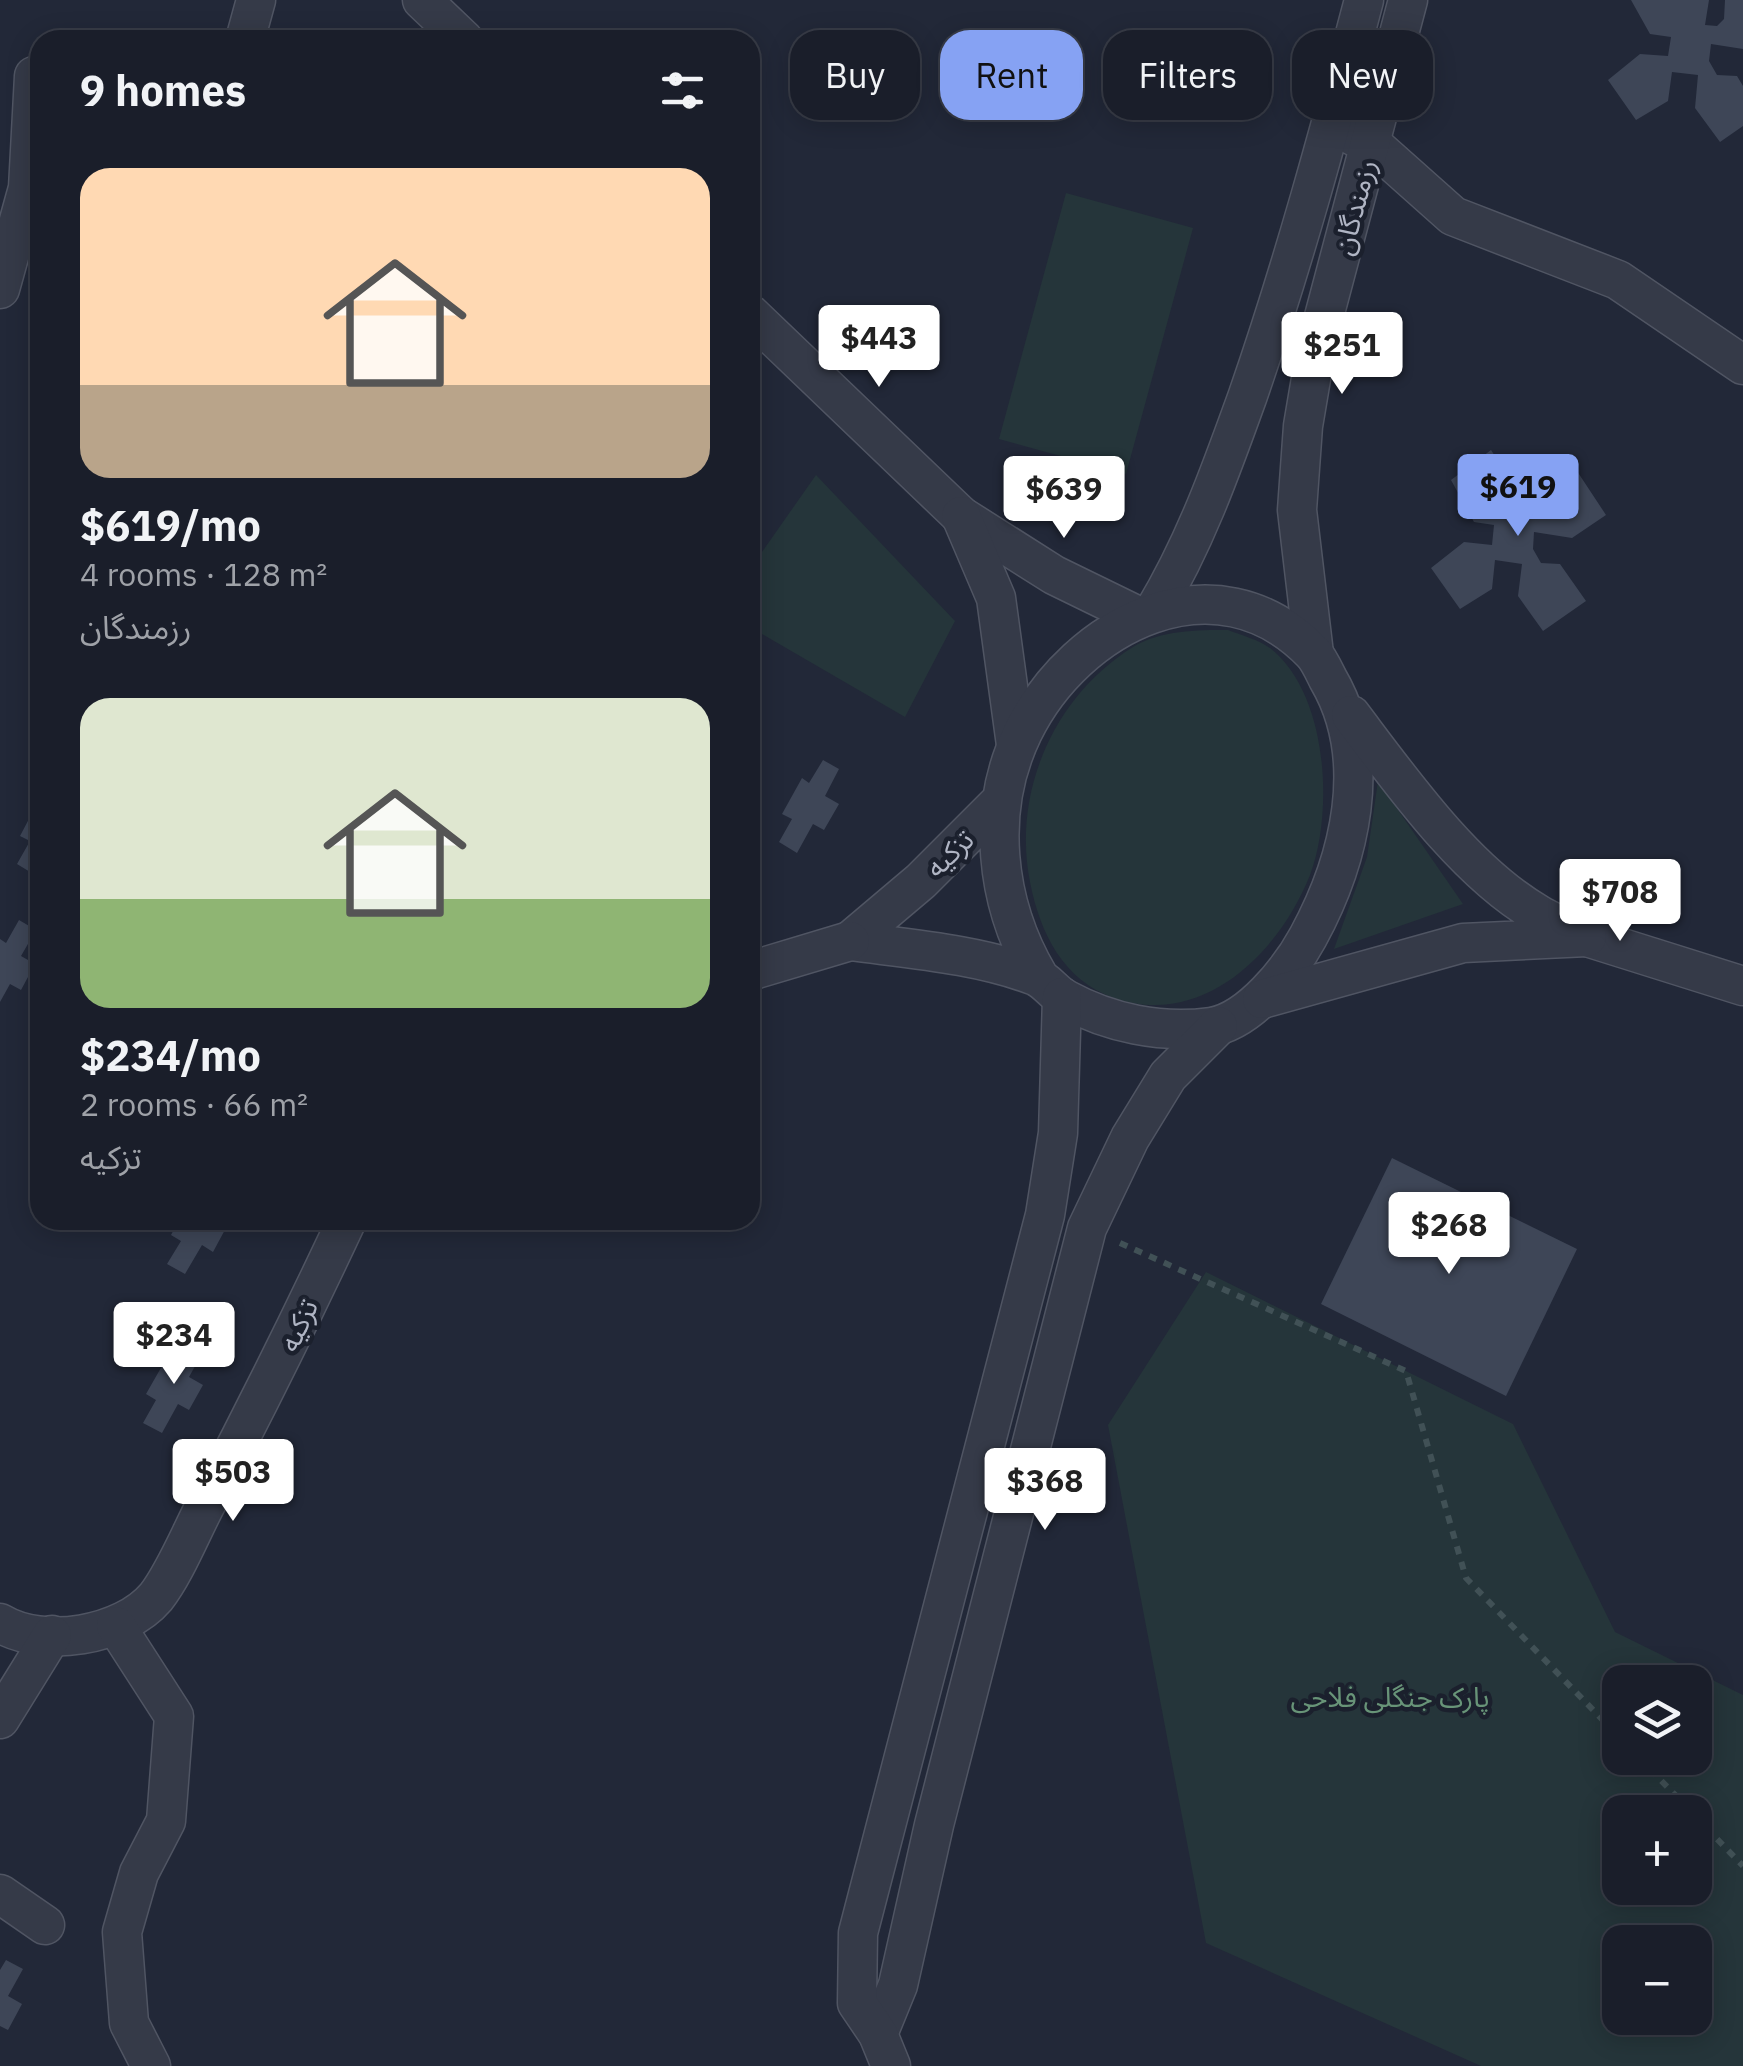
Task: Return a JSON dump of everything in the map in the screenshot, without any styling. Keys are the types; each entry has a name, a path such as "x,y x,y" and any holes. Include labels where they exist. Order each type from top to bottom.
{"street":[{"path":"248,30 256,0"},
{"path":"422,0 454,30"},
{"name":"رزمندگان","path":"1146,614 1182,565 1216,487 1267,339 1364,0"},
{"name":"رزمندگان","path":"1314,654 1297,510 1303,426 1316,343 1408,0"},
{"path":"0,289 28,188 25,73"},
{"path":"1330,129 1371,142 1453,216 1618,280 1743,365"},
{"path":"760,324 961,516 1054,575 1146,614"},
{"path":"961,516 996,598 1016,747"},
{"path":"884,2050 857,2003 858,1933 1045,1216 1058,1133 1050,987 1021,947 1008,908 999,856 1000,802 1016,747 1033,711 1060,676 1095,644 1146,614 1208,604 1235,608 1268,620 1314,654 1344,706 1421,806 1477,866 1536,914 1587,937 1743,986"},
{"path":"1262,1000 1299,954 1331,896 1348,828 1355,761 1344,706"},
{"name":"تزکیه","path":"760,968 850,942 921,881 1000,802"},
{"path":"884,2050 934,1825 1087,1228 1130,1138 1168,1076 1218,1026 1262,1000 1463,943 1587,937"},
{"name":"تزکیه","path":"850,942 968,960 1050,987 1107,1018 1186,1030 1218,1026"},
{"path":"1045,1216 1087,1228"},
{"name":"تزکیه","path":"0,1623 52,1635 84,1635 116,1626 156,1597 276,1372 341,1230"},
{"path":"116,1626 174,1716 166,1822 139,1873 122,1932 129,2023 151,2066"},
{"path":"0,1719 52,1635"},
{"path":"0,1894 46,1924"}],"path":[{"path":"1087,1228 1406,1371 1466,1578 1602,1719"},
{"path":"1655,1775 1675,1795"},
{"path":"1712,1834 1743,1866"}],"green space":[{"path":"1066,193 1193,228 1126,474 999,439"},
{"path":"816,475 955,621 905,717 760,633 760,555"},
{"path":"1228,630 1266,645 1289,668 1314,723 1323,787 1318,849 1310,875 1279,931 1234,977 1207,993 1178,1003 1147,1005 1114,998 1096,990 1068,967 1040,919 1026,848 1027,814 1034,781 1061,719 1105,667 1155,637"},
{"path":"1378,781 1463,904 1334,949 1367,857"},
{"name":"پارک جنگلی فلاحی","path":"1206,1272 1513,1424 1615,1632 1682,1665 1602,1665 1602,1775 1712,1775 1712,1680 1743,1695 1743,2066 1481,2066 1206,1943 1108,1425"}],"building":[{"path":"1631,0 1709,0 1705,25 1717,26 1724,19 1725,0 1743,0 1743,49 1711,44 1709,61 1717,75 1737,76 1743,86 1743,126 1720,142 1695,108 1698,75 1672,72 1668,101 1636,120 1608,80 1640,54 1668,56 1671,37 1650,34"},
{"path":"1491,450 1514,485 1533,487 1529,513 1540,514 1547,507 1550,486 1575,468 1606,515 1572,538 1534,532 1533,549 1541,563 1560,564 1586,601 1543,631 1518,596 1522,564 1495,560 1492,589 1460,609 1431,568 1464,542 1492,545 1494,525 1474,522 1451,480"},
{"path":"823,760 839,769 825,796 839,804 824,830 813,824 797,853 779,842 792,819 782,814 802,778 809,783"},
{"path":"30,817 30,841 20,836"},
{"path":"30,841 30,872 17,864"},
{"path":"19,920 30,926 30,940 21,956 30,961 30,973 21,990 10,984 0,1002 0,939 6,943"},
{"path":"1392,1158 1577,1249 1506,1396 1321,1304"},
{"path":"174,1230 225,1230 213,1252 202,1245 185,1274 167,1264 181,1241 171,1235"},
{"path":"187,1340 204,1350 189,1377 203,1385 189,1410 178,1404 162,1433 143,1423 156,1400 146,1394 166,1359 174,1363"},
{"path":"6,1960 23,1969 8,1996 22,2004 8,2030 0,2026 0,1970"}]}
